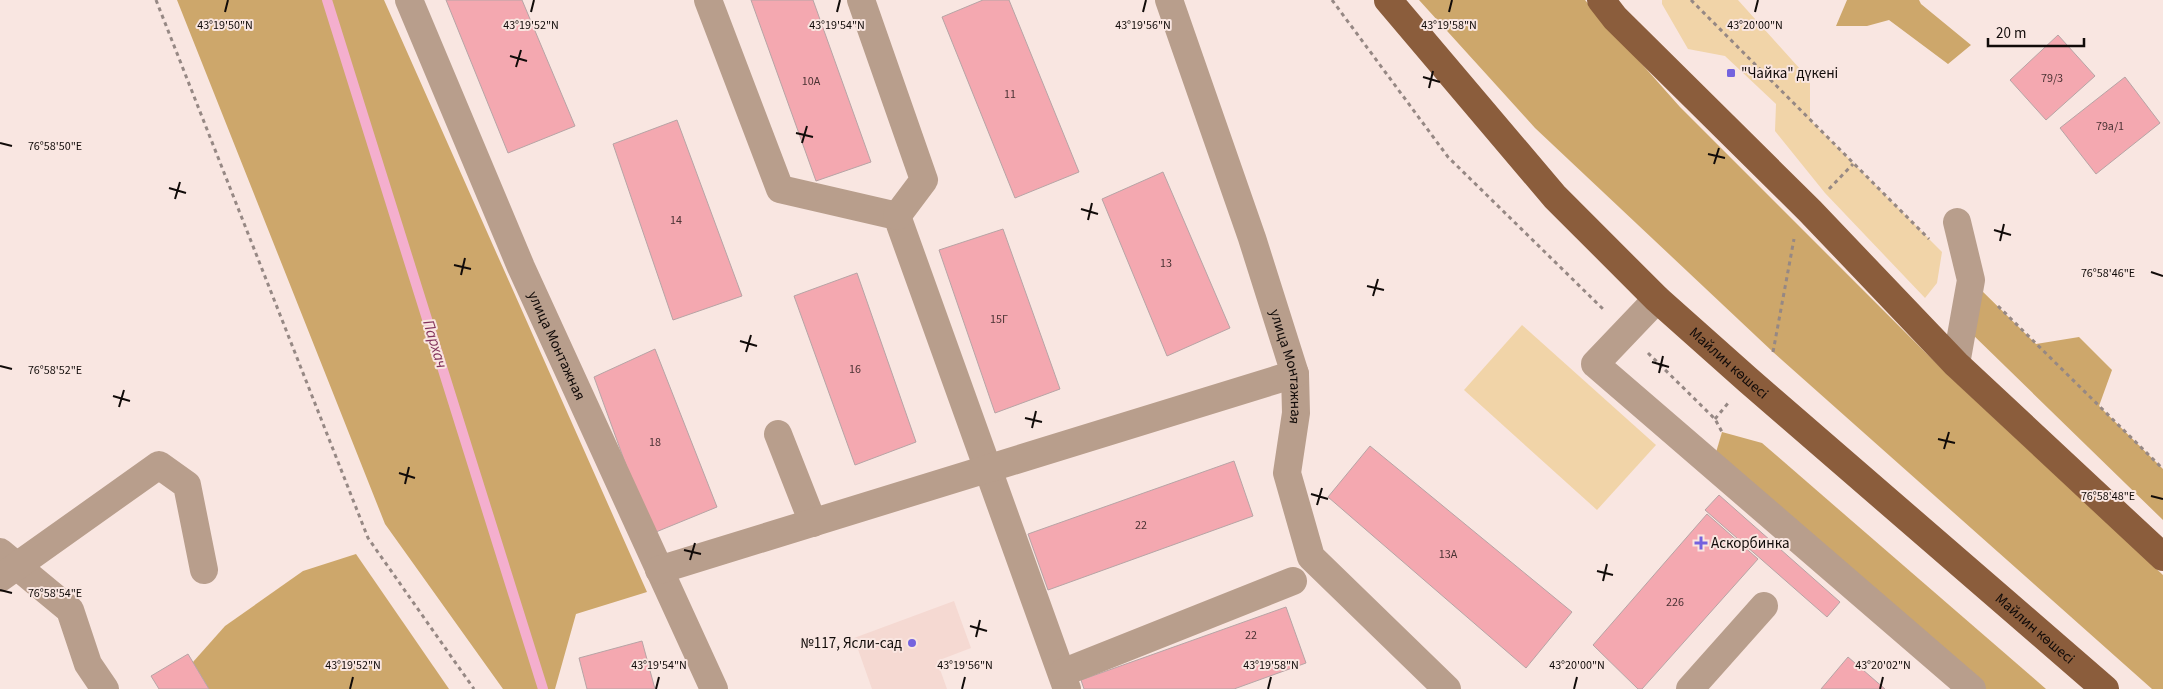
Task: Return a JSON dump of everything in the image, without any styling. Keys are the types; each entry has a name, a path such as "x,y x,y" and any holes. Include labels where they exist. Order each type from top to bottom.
{"main road":[{"name":"Майлин көшесі","path":"1388,0 1555,197 1657,299 2105,689"},
{"path":"1612,6 1956,364 2163,557"}],"street":[{"name":"улица Монтажная","path":"409,0 521,267 714,689"},
{"path":"708,0 780,189 897,216"},
{"path":"861,0 924,180 897,216"},
{"name":"улица Монтажная","path":"1169,0 1252,238 1295,374 1296,414 1287,472 1310,557 1447,689"},
{"path":"897,216 1065,681 1293,581"},
{"path":"1956,364 1971,280 1957,222"},
{"path":"1657,299 1595,364 1972,689"},
{"path":"659,570 1295,374"},
{"path":"778,434 813,523"},
{"path":"105,689 88,664 70,610 5,565 159,465 187,485 204,570"},
{"path":"1690,689 1764,606"}],"path":[{"path":"156,0 368,538 474,689"},
{"path":"1332,0 1448,157 1715,419 1722,432"},
{"path":"1691,0 1936,245"},
{"path":"1825,193 1853,164"},
{"path":"1773,352 1795,233"},
{"path":"1971,280 2163,469"},
{"path":"1715,419 1731,400"}],"shaded area":[{"path":"177,0 384,0 647,592 576,614 555,689 503,689 385,524"},
{"path":"1419,0 1585,0 1680,107 1949,376 2163,575 2163,689 2152,689 1773,352 1535,128"},
{"path":"1662,0 1738,0 1810,80 1810,120 1942,252 1937,283 1925,298 1825,193 1775,131 1776,104 1725,56 1688,49 1662,4"},
{"path":"1847,0 1919,0 1921,4 1971,45 1948,64 1889,20 1867,26 1836,26"},
{"path":"1978,287 2036,344 2079,337 2112,370 2099,406 2163,469 2163,520 1969,331"},
{"path":"1522,325 1656,445 1597,510 1464,390"},
{"path":"1722,432 1762,443 2046,689 1972,689 1712,466"},
{"path":"356,554 449,689 169,689 225,626 303,571"},
{"name":"№117, Ясли-сад","path":"954,601 971,648 937,661 947,689 872,689 854,638"}],"building":[{"path":"446,0 522,0 575,126 508,153"},
{"path":"751,0 813,0 871,162 816,181"},
{"path":"983,0 1009,0 1079,172 1015,198 942,17"},
{"path":"2058,35 2095,76 2046,120 2010,80"},
{"path":"2125,77 2160,123 2096,174 2060,128"},
{"path":"677,120 742,296 673,320 613,144"},
{"path":"1163,172 1230,328 1167,356 1102,199"},
{"path":"1003,229 1060,389 995,413 939,250"},
{"path":"857,273 916,442 855,465 794,296"},
{"path":"655,349 717,507 651,534 594,377"},
{"path":"1370,446 1572,612 1526,668 1328,497"},
{"path":"1234,461 1253,516 1048,590 1028,534"},
{"path":"1719,495 1840,602 1827,617 1705,510"},
{"path":"1707,514 1758,559 1642,689 1638,689 1593,645"},
{"path":"1286,607 1306,663 1234,689 1084,689 1081,680"},
{"path":"642,641 655,689 587,689 579,658"},
{"path":"188,654 209,689 159,689 151,676"},
{"path":"1848,657 1885,689 1821,689"}],"waterway":[{"name":"Пархач","path":"327,0 543,689"}],"place":[{"name":"\"Чайка\" дүкені","path":"1731,73"},
{"name":"Аскорбинка","path":"1701,543"},
{"name":"№117, Ясли-сад","path":"912,643"}]}
